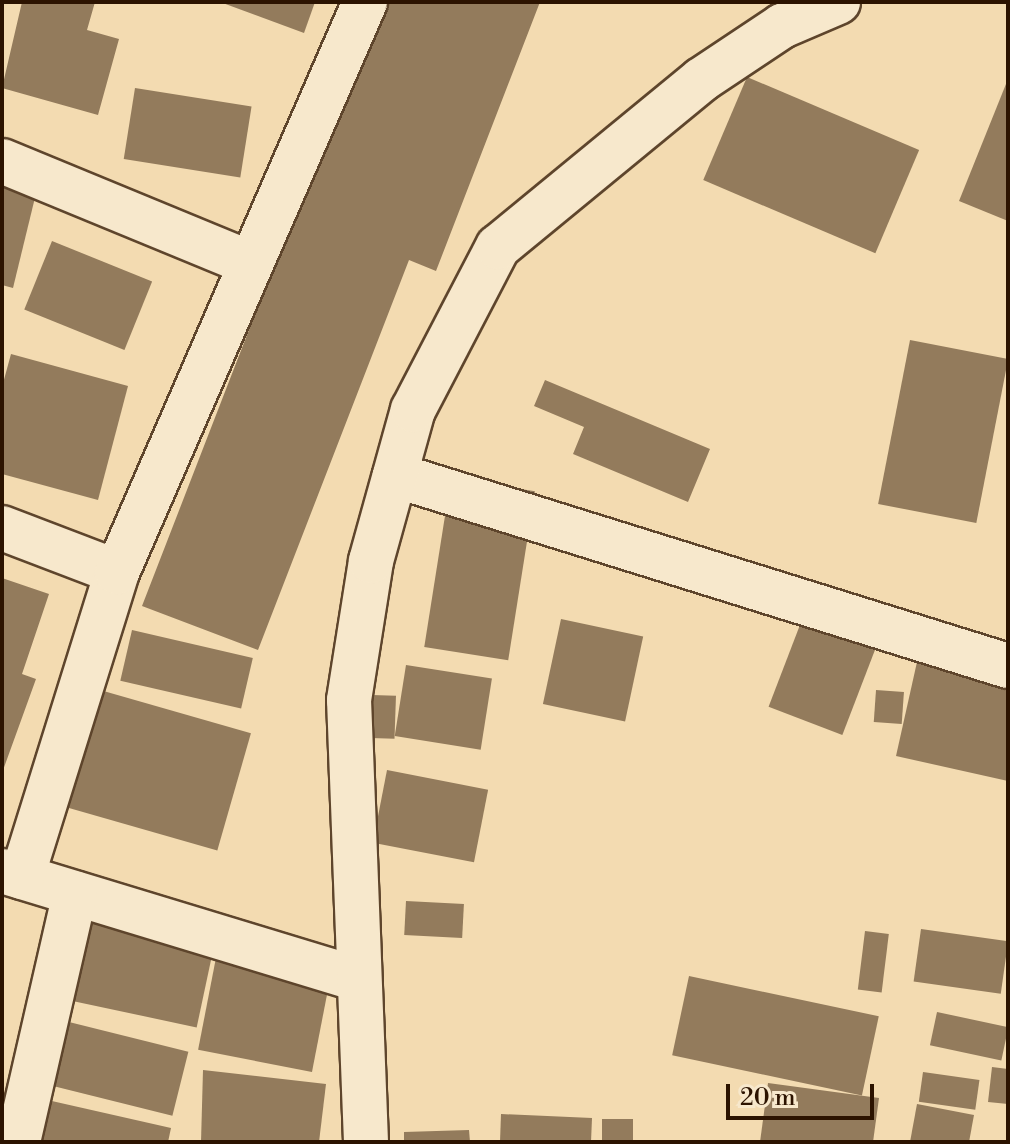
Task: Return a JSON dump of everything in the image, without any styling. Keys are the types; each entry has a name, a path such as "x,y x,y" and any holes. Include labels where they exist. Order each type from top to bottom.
{"street":[{"path":"357,979 12,874 117,572 247,262 365,2"},
{"path":"366,1142 357,979 349,700 371,561 413,410 498,247 606,153 777,14 838,2"},
{"path":"2,161 247,262"},
{"path":"395,475 1008,666"},
{"path":"2,528 117,572"},
{"path":"18,1142 75,893"}],"building":[{"path":"22,2 95,2 87,30 119,39 98,115 2,88"},
{"path":"220,2 315,2 304,33"},
{"path":"376,2 540,2 436,271 409,260 258,650 142,606"},
{"path":"747,77 919,150 875,253 703,180"},
{"path":"1008,79 1008,221 959,201"},
{"path":"135,88 252,106 240,178 124,159"},
{"path":"2,168 40,177 13,288 2,285"},
{"path":"52,241 152,281 124,350 24,310"},
{"path":"910,340 1008,359 976,523 878,504"},
{"path":"11,354 128,386 98,500 2,474 2,387"},
{"path":"545,380 710,449 688,502 573,454 584,427 534,406"},
{"path":"451,478 535,491 508,660 424,647"},
{"path":"2,578 49,594 22,674 36,679 2,773"},
{"path":"808,604 882,632 842,735 769,707"},
{"path":"561,619 643,636 625,722 543,704"},
{"path":"132,630 253,658 241,709 120,681"},
{"path":"919,653 1008,674 1008,781 896,756"},
{"path":"406,665 492,679 481,750 395,736"},
{"path":"100,690 251,733 217,851 66,807"},
{"path":"876,690 904,692 902,724 874,722"},
{"path":"372,695 396,696 394,739 370,738"},
{"path":"387,770 488,790 474,862 373,843"},
{"path":"88,899 218,927 197,1027 67,1000"},
{"path":"406,901 464,904 462,938 404,935"},
{"path":"921,929 1008,941 1001,994 914,981"},
{"path":"865,931 889,934 882,992 858,990"},
{"path":"221,932 335,954 312,1072 198,1050"},
{"path":"689,976 879,1016 862,1096 672,1055"},
{"path":"937,1012 1008,1027 1001,1060 930,1045"},
{"path":"69,1022 188,1052 172,1116 53,1086"},
{"path":"992,1067 1008,1069 1008,1104 988,1102"},
{"path":"203,1070 326,1084 319,1142 201,1142"},
{"path":"923,1072 979,1080 975,1110 919,1102"},
{"path":"768,1083 879,1098 873,1142 760,1142"},
{"path":"43,1099 171,1128 168,1142 34,1142"},
{"path":"917,1104 974,1115 969,1142 910,1142"},
{"path":"501,1114 592,1118 591,1142 500,1142"},
{"path":"602,1119 633,1119 633,1142 602,1142"},
{"path":"469,1130 470,1142 404,1142 404,1132"}]}
